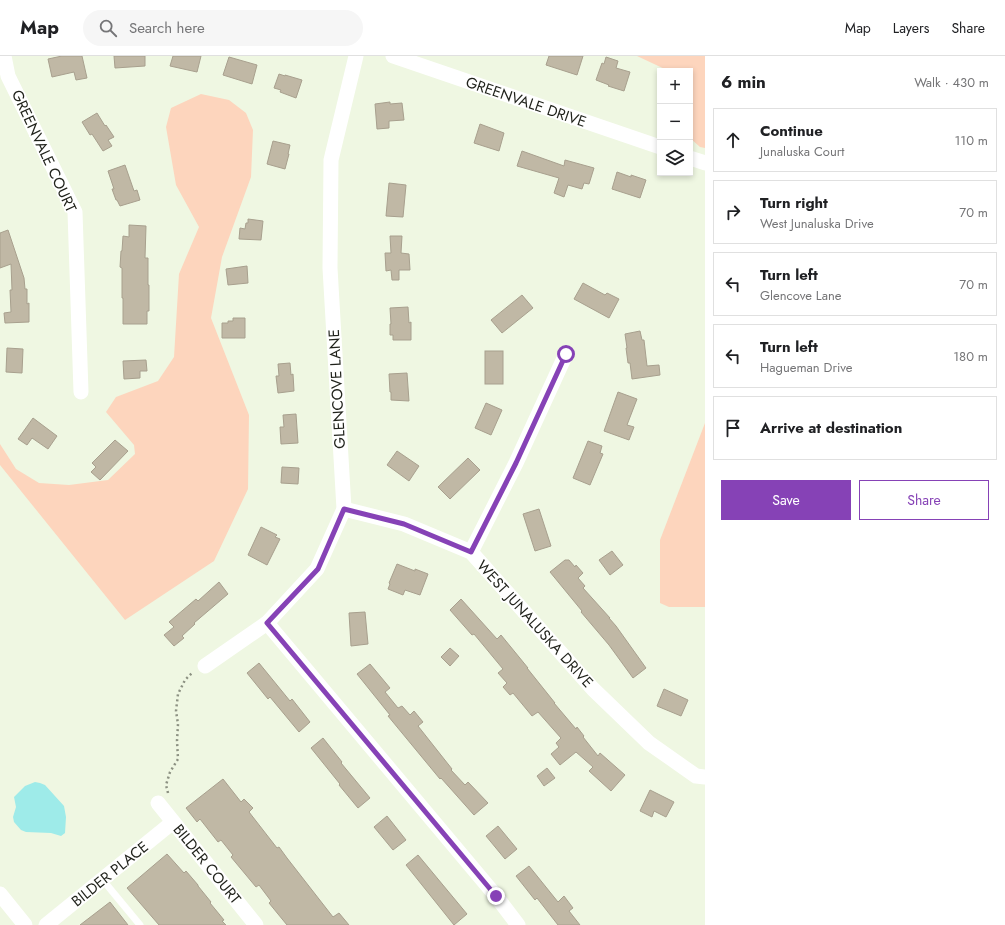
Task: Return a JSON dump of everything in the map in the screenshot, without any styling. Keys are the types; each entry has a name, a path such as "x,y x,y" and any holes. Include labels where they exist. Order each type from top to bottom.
{"street":[{"name":"GREENVALE COURT","path":"4,56 8,76 75,212 81,392"},
{"name":"GLENCOVE LANE","path":"205,666 267,623 318,569 344,509 330,268 331,160 356,56"},
{"name":"GREENVALE DRIVE","path":"393,56 657,147"},
{"path":"693,159 705,163"},
{"path":"471,552 516,463 566,354"},
{"name":"WEST JUNALUSKA DRIVE","path":"344,509 404,524 471,552 593,689 649,743 696,776 705,777"},
{"path":"267,623 496,896 518,925"},
{"name":"BILDER COURT","path":"165,801 173,822 256,925"},
{"name":"BILDER PLACE","path":"46,925 173,822"},
{"path":"0,894 25,925"}],"lane":[{"path":"102,879 140,925"}],"path":[{"path":"165,801 168,793 166,785 170,772 178,759 178,724 176,711 178,694 186,680 195,669 205,666"}],"shaded area":[{"path":"637,56 705,56 705,148 700,147 693,141 693,68 663,68"},
{"path":"201,94 229,100 246,113 253,130 251,177 222,257 211,318 249,415 248,489 214,561 125,620 0,465 0,444 16,469 39,483 69,485 108,480 135,454 134,445 106,412 116,397 158,381 174,357 179,274 199,227 176,185 166,127 171,108"},
{"path":"705,423 705,607 669,607 660,603 660,540"}],"water":[{"path":"35,782 45,785 64,806 66,817 65,833 61,836 51,833 26,832 21,830 14,822 13,817 16,807 14,797 25,786"}],"building":[{"path":"62,56 82,56 87,78 76,80 74,72 52,77 48,59"},
{"path":"114,56 145,56 145,66 115,68"},
{"path":"173,56 201,56 197,72 170,66"},
{"path":"549,56 583,56 577,75 546,65"},
{"path":"229,57 257,65 252,84 223,75"},
{"path":"606,57 618,61 616,68 630,72 624,91 596,80 602,63 604,64"},
{"path":"279,74 302,80 296,98 274,88"},
{"path":"390,102 390,104 402,103 404,120 389,121 389,128 377,129 375,104"},
{"path":"97,113 114,137 108,140 112,146 103,151 82,122"},
{"path":"480,124 504,133 499,151 474,143"},
{"path":"273,141 290,145 285,169 267,164"},
{"path":"522,151 564,166 565,160 594,168 589,184 584,183 582,189 568,185 564,197 554,193 559,178 517,166"},
{"path":"125,165 134,191 137,190 140,200 120,206 112,189 114,189 108,171"},
{"path":"617,172 646,180 640,198 612,189"},
{"path":"389,183 406,185 403,217 386,216"},
{"path":"248,219 263,221 261,240 239,239 240,228 245,229"},
{"path":"129,225 146,226 145,258 148,258 149,285 149,311 147,311 147,324 123,324 122,268 120,267 123,236 129,237"},
{"path":"8,230 24,278 25,289 27,289 29,322 5,323 4,313 11,312 11,264 0,268 0,233"},
{"path":"390,236 402,236 401,253 409,254 410,270 399,270 399,280 392,280 391,270 386,271 385,253 391,253"},
{"path":"247,266 248,283 228,285 226,269"},
{"path":"583,283 605,295 607,293 619,299 609,318 574,299"},
{"path":"522,295 533,308 502,333 491,320"},
{"path":"408,307 409,323 411,322 411,340 393,340 393,335 390,335 390,308"},
{"path":"233,318 245,318 245,338 222,338 222,323 233,321"},
{"path":"640,331 642,340 644,340 647,366 659,365 660,375 632,379 630,363 628,363 625,334"},
{"path":"7,348 23,349 22,373 6,372"},
{"path":"485,351 503,351 503,384 485,384"},
{"path":"146,360 147,371 140,371 140,378 124,379 123,361"},
{"path":"290,363 291,375 293,374 294,391 278,393 276,376 279,376 278,364"},
{"path":"407,373 409,401 391,400 389,374"},
{"path":"618,392 637,399 627,425 634,427 629,440 604,431"},
{"path":"486,403 502,410 491,435 475,428"},
{"path":"296,414 298,443 281,444 280,427 284,427 283,415"},
{"path":"33,418 57,436 48,449 32,438 27,445 18,439"},
{"path":"115,440 128,451 100,480 91,472 96,467 92,463"},
{"path":"588,441 602,446 600,453 603,454 590,485 573,478"},
{"path":"397,451 419,466 409,481 387,465"},
{"path":"468,458 480,470 450,499 438,487"},
{"path":"282,467 299,468 298,484 281,483"},
{"path":"539,509 551,546 535,551 523,514"},
{"path":"261,527 277,535 275,537 280,539 267,565 248,555"},
{"path":"612,551 623,565 610,575 599,560"},
{"path":"565,560 569,560 575,567 576,565 583,573 578,578 585,586 583,588 610,618 646,668 633,678 609,645 550,572"},
{"path":"397,564 428,574 420,595 405,590 403,595 388,589"},
{"path":"219,582 228,594 194,623 195,624 182,636 184,638 174,646 164,635 174,627 169,622 196,599 198,601"},
{"path":"461,599 497,639 501,635 554,703 576,729 577,727 598,756 600,753 625,775 611,791 589,771 593,767 576,752 560,765 551,754 559,747 556,743 561,738 538,712 532,716 513,693 510,695 503,687 507,683 498,673 503,669 474,634 472,635 450,610"},
{"path":"365,612 368,644 351,646 349,613"},
{"path":"450,648 459,656 450,666 441,657"},
{"path":"259,663 290,701 292,699 310,722 299,732 270,697 268,699 247,673"},
{"path":"370,664 390,688 385,692 398,708 402,706 410,715 414,711 423,722 418,726 452,769 451,770 465,785 468,782 488,803 474,815 441,778 440,779 388,716 390,715 357,674"},
{"path":"664,689 688,700 681,716 657,706"},
{"path":"323,738 342,762 341,763 370,798 358,808 311,748"},
{"path":"547,768 555,778 544,786 537,776"},
{"path":"223,779 241,802 244,799 253,808 249,812 277,848 279,847 333,917 339,913 349,925 287,925 269,903 271,901 259,885 256,887 231,857 233,855 221,840 218,842 200,819 197,822 186,808"},
{"path":"650,790 674,802 666,817 654,811 652,817 640,811"},
{"path":"387,816 406,840 393,850 374,827"},
{"path":"498,826 517,849 505,859 486,836"},
{"path":"167,854 184,873 186,871 198,885 224,920 222,921 226,925 159,925 127,888"},
{"path":"418,855 467,914 454,925 406,865"},
{"path":"529,866 558,902 564,896 573,908 569,911 580,925 558,925 537,898 535,900 516,876"},
{"path":"110,902 128,925 80,925"}],"route":[{"path":"496,896 267,623 318,569 344,509 404,524 471,552 516,463 566,354"}]}
